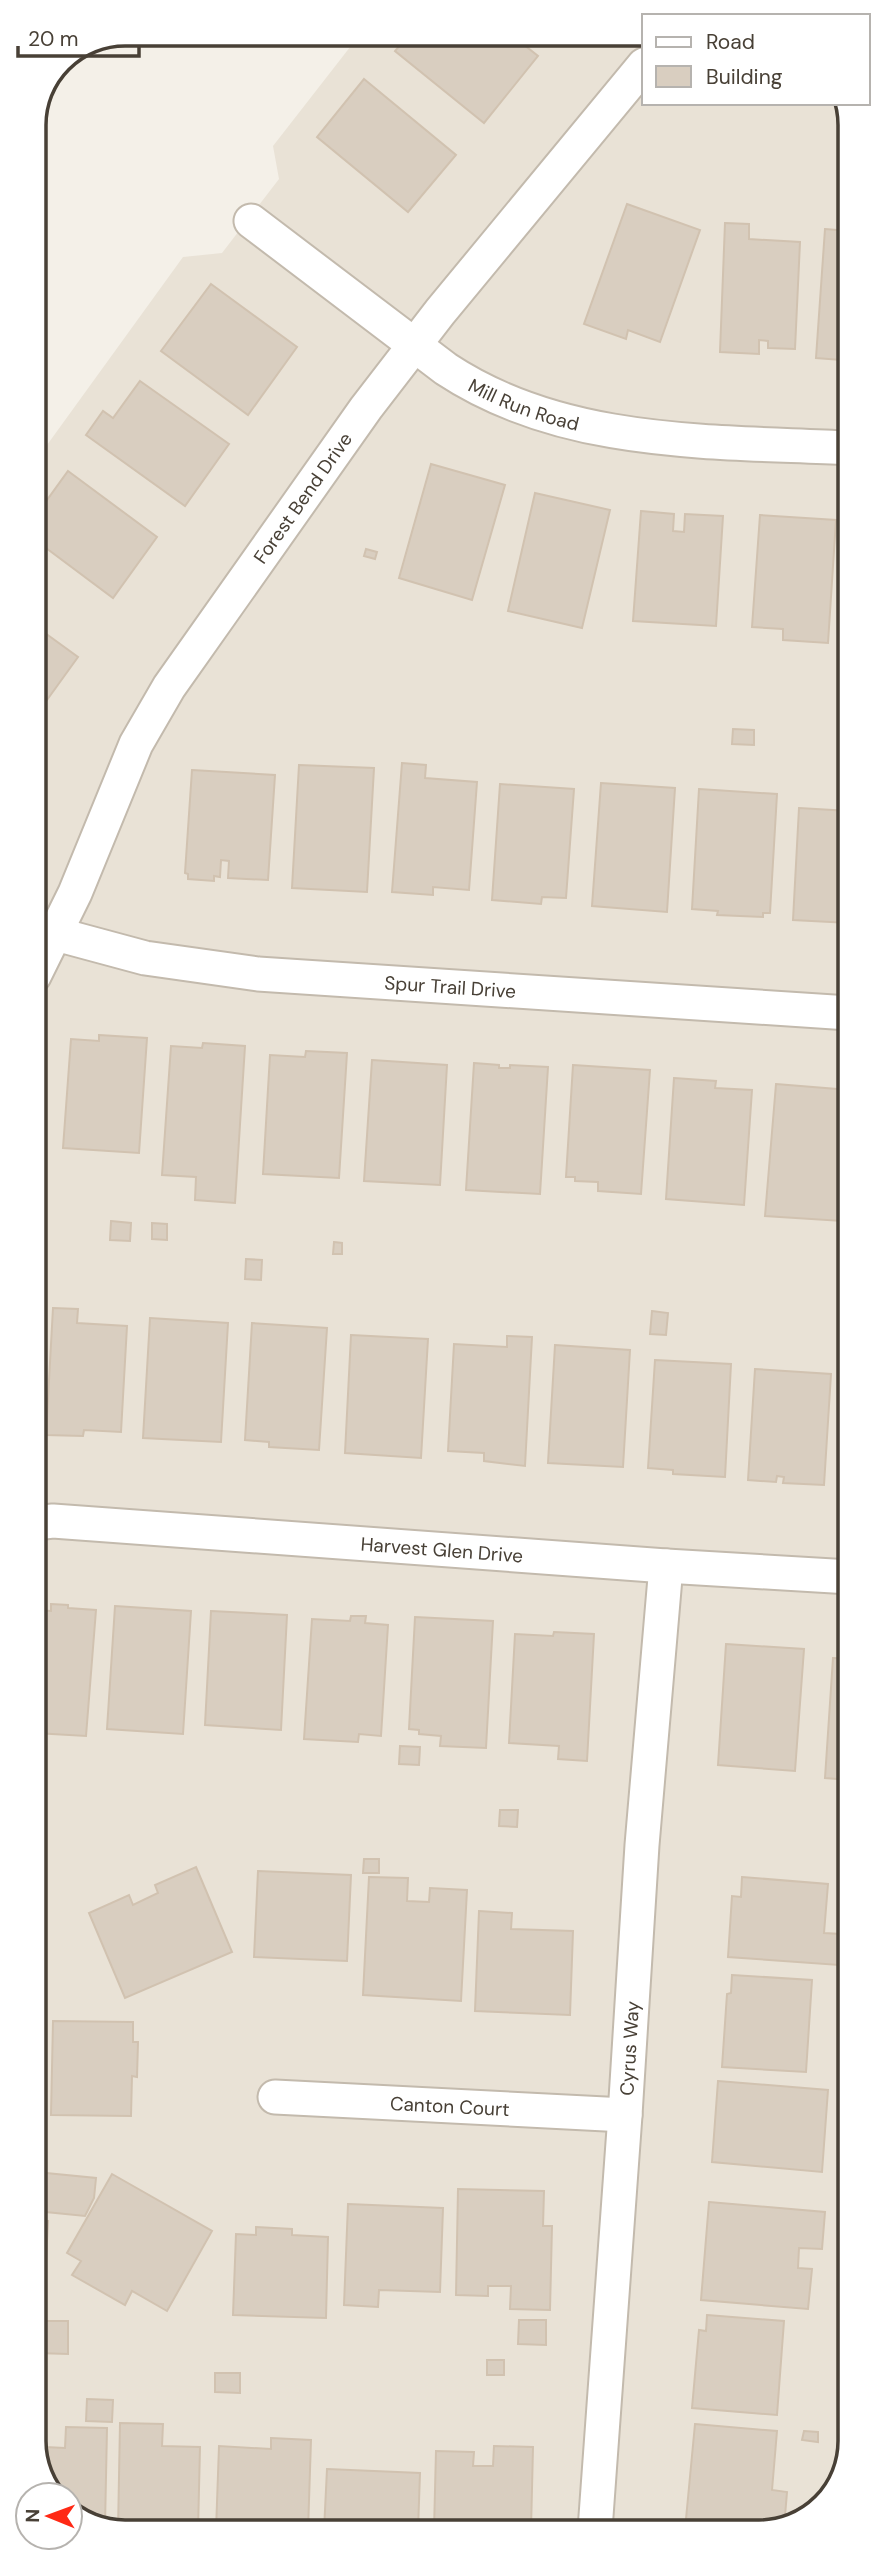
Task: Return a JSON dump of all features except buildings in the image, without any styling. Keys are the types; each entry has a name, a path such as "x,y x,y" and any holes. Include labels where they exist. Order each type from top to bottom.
{"street":[{"name":"Forest Bend Drive","path":"46,953 136,744 170,687 366,408 642,67"},
{"name":"Mill Run Road","path":"250,221 471,385 553,418 643,437 838,447"},
{"name":"Spur Trail Drive","path":"56,934 145,958 258,974 838,1012"},
{"name":"Harvest Glen Drive","path":"46,1522 838,1576"},
{"name":"Cyrus Way","path":"596,2520 642,1845 666,1566"},
{"name":"Canton Court","path":"275,2098 625,2115"}],"shaded area":[{"path":"351,46 642,46 642,105 836,105 838,2440 834,2466 822,2488 803,2506 780,2517 759,2520 120,2519 99,2515 84,2507 84,2481 57,2481 48,2461 46,446 183,257 222,253 279,179 273,146"}]}
